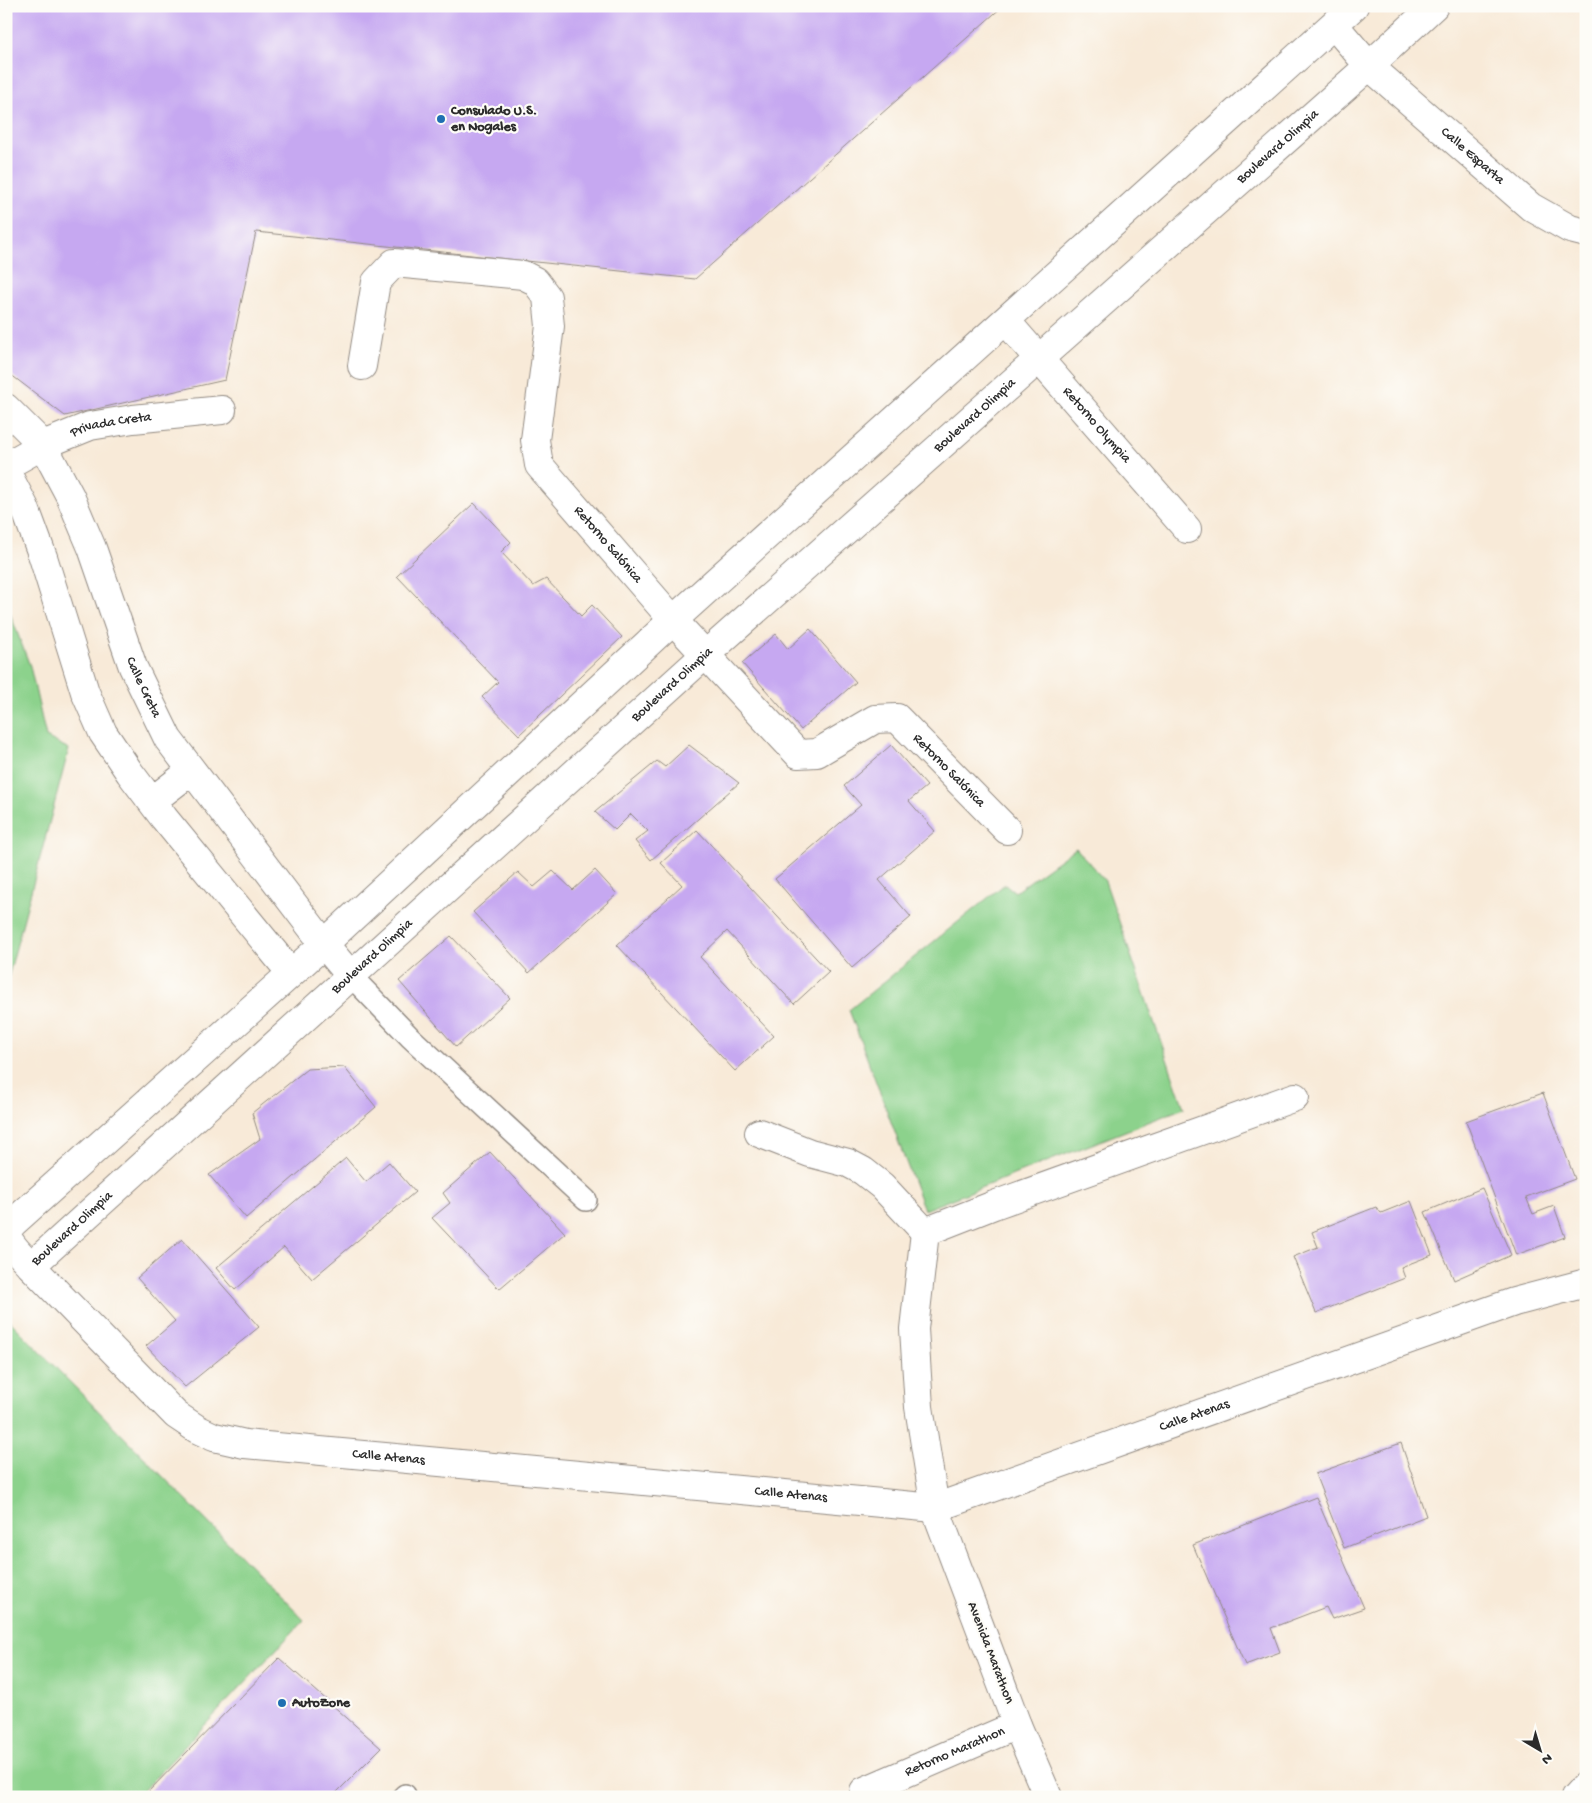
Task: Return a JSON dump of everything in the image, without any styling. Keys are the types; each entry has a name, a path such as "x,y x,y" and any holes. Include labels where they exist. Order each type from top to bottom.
{"street":[{"name":"Boulevard Olimpia","path":"1354,6 674,620 324,944 14,1222 7,1231 9,1241 31,1266 705,655 1369,66 1434,6"},
{"name":"Calle Esparta","path":"1334,25 1369,66 1531,207 1570,229 1586,233"},
{"name":"Retorno Salónica","path":"362,366 376,282 394,264 523,275 535,281 547,297 550,326 535,440 539,465 705,655 798,754 817,753 875,719 897,718 1007,830"},
{"name":"Retorno Olympia","path":"1006,321 1187,529"},
{"name":"Calle Creta","path":"6,408 43,445 70,496 92,548 137,675 168,739 324,944 350,975"},
{"name":"Privada Creta","path":"6,466 43,445 90,426 222,410"},
{"path":"6,471 28,516 43,557 85,692 103,733 152,802 291,973"},
{"path":"152,802 191,771"},
{"path":"759,1133 810,1153 848,1163 863,1171 882,1186 925,1232 994,1204 1295,1097"},
{"name":"Avenida Marathon","path":"925,1232 914,1329 919,1407 936,1508 1017,1725 1048,1797"},
{"name":"Calle Atenas","path":"31,1266 176,1415 197,1429 214,1437 245,1444 936,1508 1514,1302 1586,1283"},
{"name":"Retorno Marathon","path":"864,1791 1017,1725"},
{"path":"1575,1797 1586,1785"}],"lane":[{"path":"350,975 410,1037 586,1200"}],"green space":[{"path":"6,603 30,666 46,737 69,749 6,980"},
{"path":"1076,848 1105,881 1184,1108 924,1210 849,1010 1005,884 1015,892"},
{"path":"6,1317 304,1620 137,1797 6,1797"}],"building":[{"name":"Consulado U.S. en Nogales","path":"6,6 1003,6 695,279 256,232 225,380 65,416 6,371"},
{"path":"474,503 511,542 501,552 533,586 546,579 581,616 592,605 622,637 519,735 482,697 498,682 397,576"},
{"path":"810,629 856,682 801,730 742,663 776,634 788,649"},
{"path":"689,745 739,783 651,860 635,841 648,831 631,814 615,830 595,812 657,761 665,767"},
{"path":"891,745 927,786 909,801 935,831 879,880 911,917 852,968 775,879 861,805 844,786"},
{"path":"697,830 829,972 794,1004 727,931 700,957 774,1036 735,1071 617,945 682,885 661,863"},
{"path":"595,870 617,894 529,973 473,912 518,872 534,887 553,871 573,890"},
{"path":"451,936 510,998 456,1047 399,981"},
{"path":"344,1067 376,1107 246,1218 209,1175 260,1139 252,1113 307,1069"},
{"path":"1543,1093 1575,1179 1526,1197 1533,1214 1554,1206 1565,1237 1516,1255 1466,1121"},
{"path":"490,1152 565,1233 499,1289 432,1218 450,1203 443,1193"},
{"path":"346,1158 366,1182 389,1162 415,1192 312,1279 284,1247 235,1290 216,1268"},
{"path":"1482,1188 1511,1255 1454,1280 1425,1212"},
{"path":"1411,1201 1432,1255 1401,1267 1405,1278 1316,1313 1293,1257 1318,1247 1312,1232 1376,1207 1381,1213"},
{"path":"182,1239 259,1327 185,1387 146,1346 175,1321 137,1278"},
{"path":"1401,1443 1426,1516 1344,1548 1315,1474"},
{"path":"1316,1497 1364,1608 1332,1619 1326,1607 1271,1628 1280,1652 1245,1665 1193,1545"},
{"name":"AutoZone","path":"279,1658 381,1748 332,1797 143,1797"}],"place":[{"name":"Consulado U.S. en Nogales","path":"441,119"},
{"name":"AutoZone","path":"282,1703"}]}
